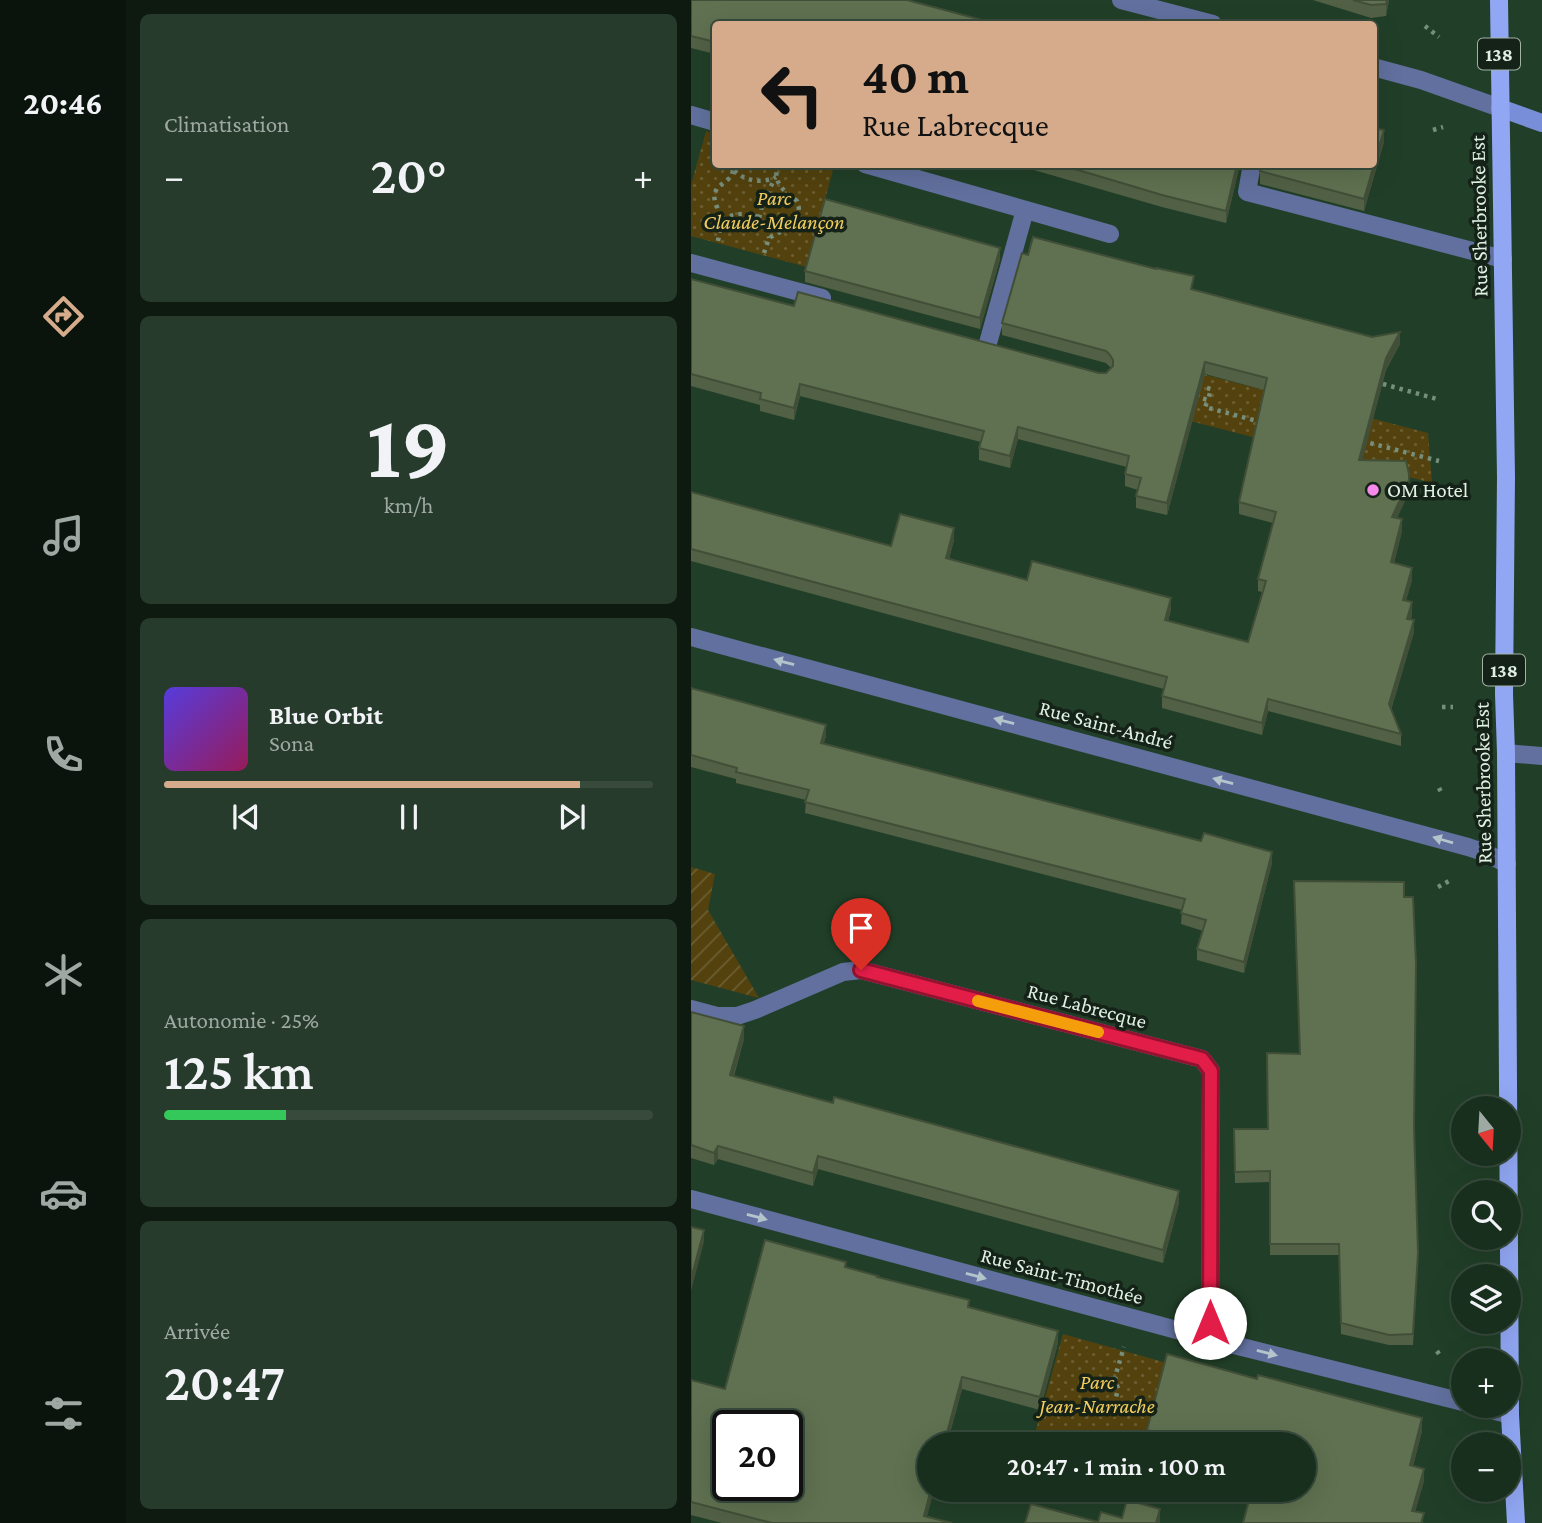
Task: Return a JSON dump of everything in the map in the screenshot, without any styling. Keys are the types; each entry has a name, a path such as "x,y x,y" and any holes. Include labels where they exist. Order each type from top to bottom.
{"main road":[{"name":"Rue Sherbrooke Est","path":"1499,0 1506,477 1504,694 1507,753 1510,1348"},
{"name":"Rue Sherbrooke Est","path":"1510,1418 1516,1523"}],"street":[{"path":"1127,1 1202,21"},
{"path":"1377,68 1421,80 1542,123"},
{"path":"691,115 712,121"},
{"path":"879,168 1110,234"},
{"path":"1251,168 1247,192 1502,259"},
{"path":"988,343 1025,210"},
{"path":"691,263 839,303"},
{"name":"Rue Saint-André","path":"691,637 1446,841 1507,863"},
{"path":"1507,753 1542,756"},
{"name":"Rue Labrecque","path":"691,1009 717,1016 737,1016 843,972 861,970 1202,1059 1211,1071 1210,1339"},
{"name":"Rue Saint-Timothée","path":"691,1199 1210,1339 1451,1399"}],"path":[{"path":"1425,26 1439,37"},
{"path":"1433,130 1443,127"},
{"path":"716,248 722,219 714,195 717,188 731,177 734,168"},
{"path":"762,260 770,238 792,226 799,214 797,201 779,186 777,168"},
{"path":"734,171 751,180 769,181 776,177"},
{"path":"759,218 763,202 776,177"},
{"path":"722,219 744,214 759,218 770,238"},
{"path":"1383,384 1437,398"},
{"path":"1207,388 1211,389 1205,408 1269,424"},
{"path":"1191,394 1208,400"},
{"path":"1361,440 1439,461"},
{"path":"1442,707 1453,707"},
{"path":"1439,788 1442,794"},
{"path":"1438,887 1449,881"},
{"path":"1112,1413 1118,1389 1115,1377 1125,1343"},
{"path":"1437,1351 1441,1357"},
{"path":"1103,1384 1115,1377"}],"green space":[{"name":"Parc Claude-Melançon","path":"706,131 712,133 712,168 833,168 807,267 691,236 691,185"},
{"path":"1176,367 1428,433 1432,483 1163,414"},
{"path":"691,867 715,874 708,910 759,998 691,980"},
{"name":"Parc Jean-Narrache","path":"1063,1334 1167,1363 1148,1432 1035,1432"}],"building":[{"path":"691,0 907,0 986,21 712,21 712,41 691,36"},
{"path":"1353,0 1387,0 1386,4 1371,5"},
{"path":"1377,129 1384,130 1377,154"},
{"path":"1071,168 1236,168 1226,211"},
{"path":"1260,168 1373,168 1364,199 1260,171"},
{"path":"825,199 1000,248 980,318 805,271"},
{"path":"1033,237 1156,269 1194,276 1191,289 1372,337 1400,332 1386,358 1359,460 1406,461 1409,474 1409,480 1392,517 1402,519 1391,562 1412,568 1403,600 1412,602 1407,619 1414,620 1389,704 1401,734 1268,699 1262,723 1162,696 1167,677 691,549 691,492 891,546 900,514 954,528 946,558 1027,580 1032,561 1171,598 1165,620 1248,642 1266,581 1258,579 1276,512 1239,502 1267,378 1205,362 1167,503 1136,496 1141,478 1125,474 1129,456 1018,427 1010,456 979,448 984,431 800,384 794,408 760,399 761,393 691,374 691,279 794,306 798,292 1106,373 1113,366 1113,360 1106,351 1002,323 1022,253 1028,255"},
{"path":"691,688 826,725 821,743 1201,841 1204,833 1272,852 1244,962 1197,949 1206,920 1181,913 1185,899 805,802 809,790 736,772 737,768 691,755"},
{"path":"1294,881 1404,882 1404,897 1413,897 1416,964 1414,1127 1418,1253 1413,1334 1389,1335 1341,1323 1339,1244 1270,1244 1270,1171 1235,1172 1234,1129 1268,1129 1267,1053 1300,1054"},
{"path":"691,1012 744,1026 730,1075 833,1103 834,1097 1179,1191 1163,1250 818,1156 813,1173 718,1146 714,1153 691,1145"},
{"path":"691,1227 704,1230 691,1279"},
{"path":"765,1240 846,1262 845,1267 877,1277 969,1300 968,1307 1058,1331 1040,1397 962,1377 947,1432 917,1432 917,1502 928,1502 924,1516 952,1523 772,1523 691,1502 691,1380 725,1389"},
{"path":"1167,1354 1257,1379 1258,1375 1422,1418 1410,1465 1424,1469 1412,1511 1424,1513 1421,1523 1243,1523 1249,1502 1316,1502 1316,1432 1147,1430"},
{"path":"1126,1502 1160,1509 1156,1523 1025,1523 1031,1504 1098,1522 1101,1512 1122,1518"}],"slow traffic":[{"path":"978,1001 1098,1032"}],"place":[{"name":"OM Hotel","path":"1373,490"}],"route":[{"path":"861,970 1202,1059 1211,1071 1210,1323"}]}
